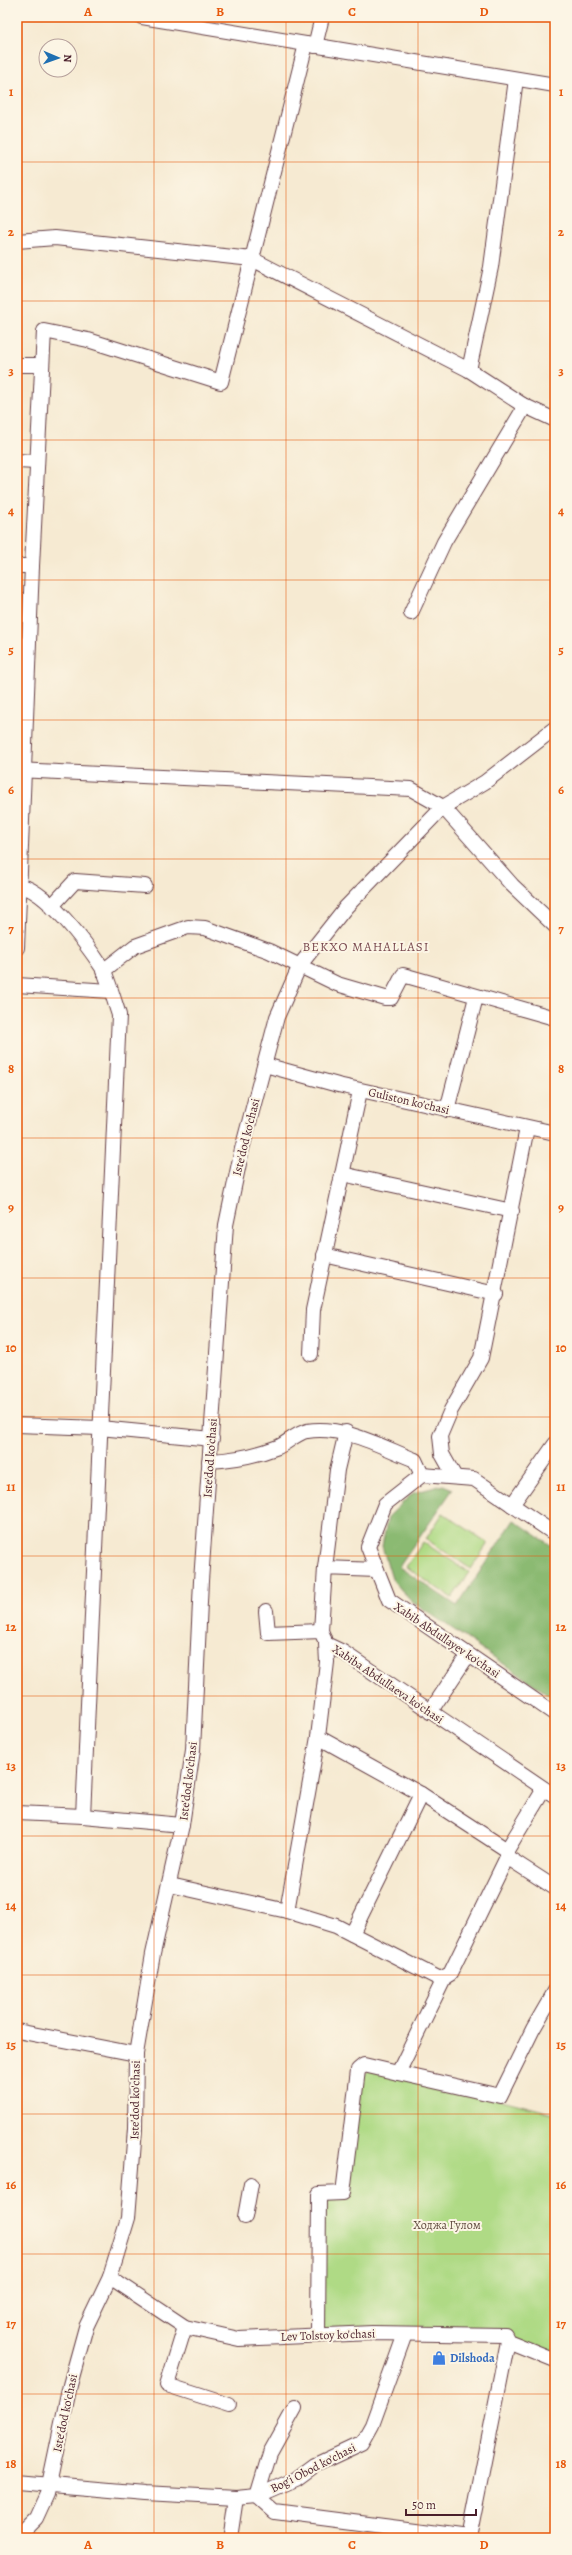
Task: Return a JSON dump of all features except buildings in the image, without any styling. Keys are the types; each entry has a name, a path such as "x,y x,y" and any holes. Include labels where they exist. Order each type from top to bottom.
{"street":[{"path":"142,17 555,85"},
{"path":"17,948 23,664 32,566 36,462 44,331 88,340 221,382 252,259 311,45 322,17"},
{"path":"469,370 491,267 516,78"},
{"path":"17,241 55,238 252,259 469,370 523,404 555,420"},
{"path":"17,365 41,365"},
{"path":"411,613 444,542 520,413 523,404"},
{"path":"17,461 36,462"},
{"path":"17,566 32,566"},
{"name":"Iste'dod ko'chasi","path":"17,2537 36,2518 48,2489 70,2385 86,2327 110,2277 128,2218 132,2190 136,2054 153,1954 170,1885 182,1825 193,1750 201,1582 226,1224 277,1017 300,965 346,907 442,807 485,782 555,728"},
{"path":"21,770 411,789 442,807 512,885 555,926"},
{"path":"51,907 75,881 145,886"},
{"path":"19,886 40,895 75,932 103,970 119,1015 84,1816"},
{"path":"103,970 135,946 188,927 205,928 269,951 337,984 385,998 391,998 403,975 476,997 551,1017"},
{"path":"17,985 110,992"},
{"path":"447,1110 476,997"},
{"name":"Guliston ko'chasi","path":"265,1065 360,1091 555,1133"},
{"path":"311,1354 313,1310 360,1091"},
{"path":"455,1477 442,1454 440,1436 451,1410 481,1358 496,1294 527,1128"},
{"path":"342,1174 512,1211"},
{"path":"324,1255 496,1294"},
{"path":"17,1425 100,1428 212,1439"},
{"path":"209,1461 241,1459 278,1446 306,1431 346,1432 415,1460 422,1474 474,1479 555,1534"},
{"path":"326,1644 321,1631 325,1568 337,1470 346,1432"},
{"path":"512,1504 555,1444"},
{"name":"Xabib Abdullayev ko'chasi","path":"422,1474 386,1504 368,1548 389,1600 555,1714"},
{"path":"325,1568 377,1570"},
{"path":"266,1611 268,1633 321,1631"},
{"name":"Xabiba Abdullaeva ko'chasi","path":"288,1911 318,1737 327,1662 326,1644 343,1652 550,1792"},
{"path":"430,1712 468,1655"},
{"path":"318,1737 421,1794 555,1888"},
{"path":"170,1885 288,1911 336,1926 435,1979 445,1977 450,1974 507,1854 550,1792"},
{"path":"352,1934 421,1794"},
{"path":"17,1813 84,1816 182,1825"},
{"path":"398,2073 445,1977"},
{"path":"318,2336 319,2194 343,2193 358,2070 364,2065 500,2096 533,2029 555,1991"},
{"path":"17,2031 136,2054"},
{"path":"245,2217 251,2184"},
{"name":"Lev Tolstoy ko'chasi","path":"110,2277 185,2327 239,2339 399,2334 505,2335 508,2341 555,2360"},
{"path":"185,2327 167,2385 229,2405"},
{"name":"Bog'i Obod ko'chasi","path":"17,2482 48,2489 236,2498 257,2496 296,2479 315,2465 362,2443 372,2425 400,2348 399,2334"},
{"path":"295,2408 270,2453 257,2496 275,2512 469,2537 508,2341"},
{"path":"230,2538 236,2498"}],"green space":[{"path":"443,1485 453,1489 399,1567 457,1606 514,1520 555,1548 555,1699 409,1599 392,1579 382,1546 388,1517 413,1493"},
{"path":"443,1513 488,1543 471,1569 426,1539"},
{"path":"423,1542 469,1572 452,1598 406,1567"},
{"name":"Ходжа Гулом","path":"369,2070 445,2085 555,2114 555,2360 505,2335 318,2335 319,2194 343,2193 364,2075"}],"place":[{"name":"Dilshoda","path":"439,2358"}],"district":[{"name":"BEKXO MAHALLASI","path":"366,946"}]}
